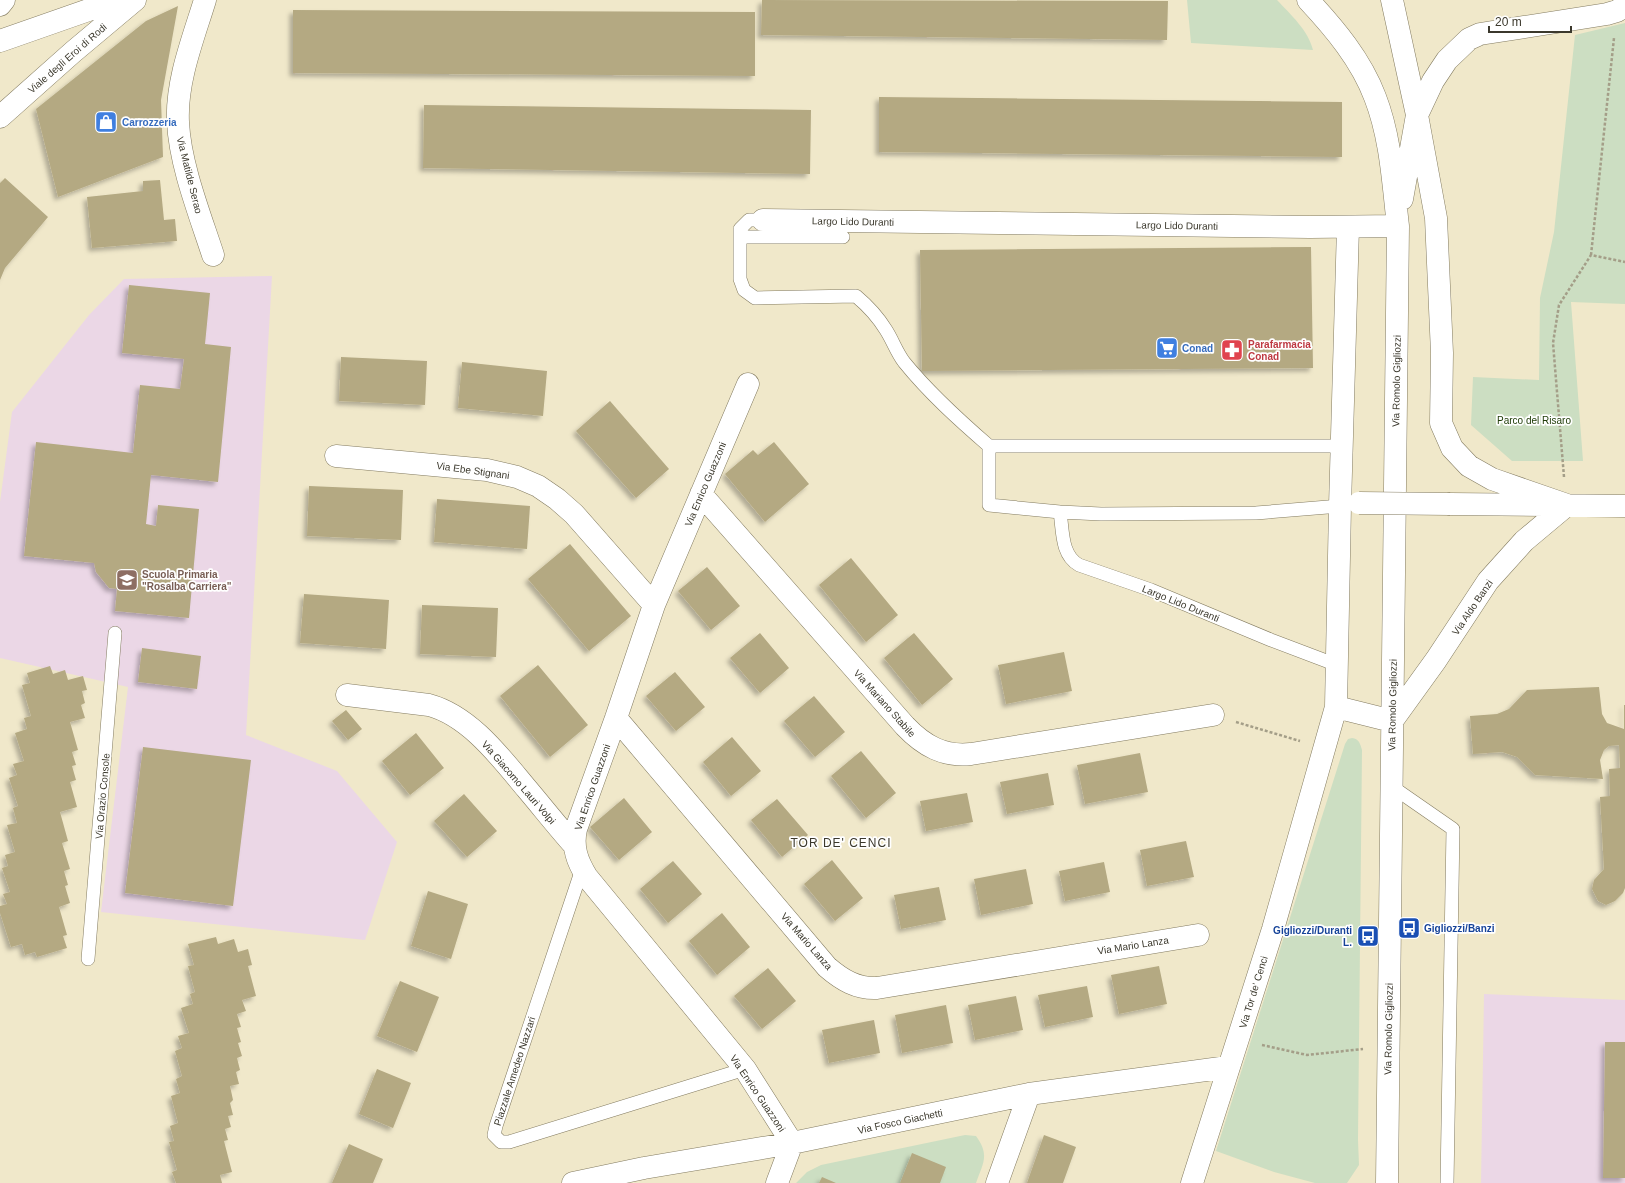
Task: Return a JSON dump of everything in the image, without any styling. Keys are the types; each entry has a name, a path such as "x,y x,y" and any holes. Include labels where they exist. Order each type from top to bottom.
{"street":[{"path":"0,4 4,0"},
{"path":"0,41 117,0"},
{"name":"Viale degli Eroi di Rodi","path":"0,117 73,52 136,0"},
{"name":"Via Matilde Serao","path":"205,0 187,60 179,100 178,122 191,187 213,255"},
{"name":"Via Romolo Gigliozzi","path":"1308,0 1328,22 1348,48 1364,73 1375,97 1385,131 1391,164 1398,226 1387,1046 1387,1183"},
{"path":"1392,0 1417,115 1436,218 1442,353 1441,423 1452,448 1470,466 1492,479 1567,505"},
{"name":"Via Romolo Gigliozzi","path":"1398,226 1417,115 1433,81 1448,60 1460,47 1475,36 1607,14 1621,9"},
{"name":"Largo Lido Duranti","path":"763,220 1348,227 1398,226"},
{"path":"1348,227 1342,446 1349,504 1337,664 1336,707 1392,721"},
{"name":"Via Enrico Guazzoni","path":"748,384 654,605 616,718 576,829 574,845 582,869 592,884 745,1069 792,1143"},
{"name":"Via Ebe Stignani","path":"336,456 487,470 517,477 538,486 557,499 574,514 654,605"},
{"name":"Via Mariano Stabile","path":"701,494 905,726 922,742 938,751 954,754 971,754 1213,715"},
{"path":"1349,504 1625,506"},
{"name":"Via Aldo Banzi","path":"1392,721 1436,660 1488,581 1524,541 1567,505"},
{"name":"Via Giacomo Lauri Volpi","path":"347,695 429,705 442,709 457,718 478,736 506,764 574,845"},
{"name":"Via Tor de' Cenci","path":"1192,1183 1273,929 1336,707"},
{"name":"Via Mario Lanza","path":"616,718 827,967 843,980 858,986 877,988 1198,935"},
{"name":"Via Fosco Giachetti","path":"573,1183 641,1176 1029,1094 1228,1068"},
{"path":"997,1183 1029,1094"},
{"path":"777,1183 792,1143"}],"lane":[{"name":"Largo Lido Duranti","path":"763,220 749,220 740,229 740,279 744,290 755,298 856,296 871,308 887,331 896,350 911,370 963,424 989,446"},
{"path":"740,237 843,237"},
{"path":"1342,446 989,446 989,505 1060,512 1101,514 1256,513 1349,504"},
{"name":"Largo Lido Duranti","path":"1060,512 1066,550 1071,560 1079,565 1151,590 1271,640 1337,664"},
{"name":"Via Orazio Console","path":"88,959 116,633"},
{"path":"1391,786 1453,829 1447,1183"},
{"name":"Piazzale Amedeo Nazzari","path":"582,869 494,1135 501,1142 509,1142 745,1069"}],"path":[{"path":"1567,505 1553,343 1559,305 1591,255 1621,9"},
{"path":"1591,255 1625,262"},
{"path":"1213,715 1324,748"},
{"path":"1239,1039 1307,1055 1387,1046"}],"shaded area":[{"name":"Scuola Primaria \"Rosalba Carriera\"","path":"272,276 246,735 337,771 397,842 365,940 101,912 128,687 0,658 0,502 12,412 89,315 124,279"},
{"path":"1484,994 1625,1000 1625,1183 1481,1183"}],"green space":[{"path":"1187,0 1277,0 1303,29 1311,43 1313,50 1191,43"},
{"name":"Parco del Risaro","path":"1625,23 1625,304 1571,302 1583,461 1512,461 1471,425 1473,377 1539,380 1540,298 1554,232 1575,35"},
{"path":"1352,738 1359,742 1362,750 1359,1165 1347,1183 1315,1183 1274,1172 1216,1151 1345,744 1348,739"},
{"path":"965,1135 976,1136 983,1149 983,1164 976,1183 796,1183 807,1172 821,1165"}],"building":[{"path":"762,0 1168,1 1167,40 761,35"},
{"path":"178,6 161,100 163,157 58,197 36,109 146,21"},
{"path":"293,10 755,12 755,76 293,73"},
{"path":"879,97 1342,102 1342,157 879,152"},
{"path":"424,105 811,110 810,174 423,168"},
{"path":"5,178 48,217 5,268 0,280 0,183"},
{"path":"160,180 164,220 175,219 177,241 92,248 87,197 143,191 143,181"},
{"path":"1311,247 1313,368 922,371 920,250"},
{"path":"129,285 210,293 205,344 231,347 218,482 151,475 146,524 156,526 158,505 199,509 189,618 115,611 117,589 109,588 96,572 94,563 24,556 36,442 133,453 140,385 180,389 184,359 122,353"},
{"path":"341,357 427,361 425,405 339,401"},
{"path":"462,362 547,371 543,416 458,408"},
{"path":"610,401 669,469 636,498 576,431"},
{"path":"774,442 809,484 765,522 725,474 753,450 758,455"},
{"path":"309,486 403,490 401,540 307,536"},
{"path":"437,499 530,506 527,549 434,542"},
{"path":"570,544 631,616 589,651 528,579"},
{"path":"851,558 898,615 866,642 819,585"},
{"path":"707,567 740,606 711,630 678,591"},
{"path":"304,594 389,600 386,649 300,643"},
{"path":"422,605 498,608 496,657 420,654"},
{"path":"760,633 789,668 760,693 730,658"},
{"path":"914,633 953,679 922,705 884,658"},
{"path":"142,648 201,656 197,689 138,682"},
{"path":"1064,652 1072,691 1006,704 998,665"},
{"path":"538,665 588,725 550,757 500,696"},
{"path":"50,666 53,674 65,670 68,680 83,676 87,690 82,691 85,703 81,705 85,718 70,722 78,750 72,752 76,765 72,766 76,780 70,782 77,807 60,812 68,841 62,843 70,869 64,871 68,885 65,886 70,903 59,907 67,935 63,936 67,948 37,957 35,952 25,955 22,944 11,947 0,913 0,906 7,904 3,894 10,892 2,868 8,866 5,855 15,852 7,825 17,823 13,808 18,806 9,778 17,775 13,764 24,761 15,733 27,729 24,718 31,716 22,685 30,683 27,673"},
{"path":"675,672 705,707 676,731 646,696"},
{"path":"1599,687 1602,714 1607,723 1624,729 1625,705 1625,888 1623,893 1615,901 1606,905 1598,901 1592,889 1594,880 1604,869 1600,797 1610,796 1609,769 1620,768 1619,745 1609,746 1604,750 1600,760 1603,779 1535,775 1517,757 1502,752 1473,754 1470,716 1497,714 1509,709 1527,690"},
{"path":"814,696 845,732 815,757 784,721"},
{"path":"346,710 362,729 348,740 332,721"},
{"path":"416,733 444,768 410,795 382,761"},
{"path":"732,737 761,771 731,796 703,762"},
{"path":"143,747 251,760 233,906 125,893"},
{"path":"861,751 896,793 866,818 831,776"},
{"path":"1140,753 1148,792 1085,804 1077,765"},
{"path":"1048,773 1054,805 1007,814 1000,782"},
{"path":"967,793 973,822 926,831 920,801"},
{"path":"464,794 497,831 467,857 434,821"},
{"path":"624,798 652,832 619,860 590,827"},
{"path":"777,799 808,835 782,857 751,820"},
{"path":"1186,841 1194,877 1147,886 1140,850"},
{"path":"832,860 863,898 835,921 804,884"},
{"path":"673,861 702,894 668,923 640,889"},
{"path":"1104,862 1110,892 1065,901 1059,871"},
{"path":"1026,869 1033,904 981,915 974,879"},
{"path":"939,887 946,920 901,929 894,895"},
{"path":"428,891 468,904 451,959 411,946"},
{"path":"722,913 750,947 717,975 689,941"},
{"path":"216,937 218,944 234,939 238,952 248,949 252,965 248,966 256,996 242,1000 246,1011 237,1014 241,1027 237,1028 241,1042 238,1043 242,1056 237,1058 240,1070 236,1072 239,1084 230,1086 233,1100 230,1103 233,1115 228,1116 231,1127 225,1129 228,1140 224,1141 232,1172 220,1175 222,1183 176,1183 172,1172 177,1170 169,1142 174,1141 170,1126 178,1123 171,1096 180,1093 176,1079 182,1076 175,1051 182,1048 178,1036 189,1033 181,1008 193,1004 190,994 195,992 188,966 194,965 188,944"},
{"path":"1159,966 1167,1004 1119,1014 1111,975"},
{"path":"768,968 796,1001 762,1029 734,996"},
{"path":"400,981 439,997 417,1052 377,1036"},
{"path":"1087,986 1093,1017 1045,1027 1038,995"},
{"path":"1016,996 1023,1030 975,1040 968,1005"},
{"path":"946,1005 953,1043 902,1053 895,1015"},
{"path":"874,1020 880,1053 829,1063 822,1030"},
{"path":"1605,1042 1625,1042 1625,1178 1603,1178"},
{"path":"377,1069 411,1083 393,1128 359,1114"},
{"path":"1044,1135 1076,1147 1063,1183 1027,1183"},
{"path":"349,1144 383,1159 373,1183 332,1183"},
{"path":"912,1153 946,1167 940,1183 900,1183"},
{"path":"822,1177 836,1183 819,1183"}],"place":[{"name":"Carrozzeria","path":"106,122"},
{"name":"Conad","path":"1167,348"},
{"name":"Parafarmacia Conad","path":"1232,350"},
{"name":"Scuola Primaria \"Rosalba Carriera\"","path":"127,580"},
{"name":"Gigliozzi/Banzi","path":"1409,928"},
{"name":"Gigliozzi/Duranti L.","path":"1368,936"}],"district":[{"name":"TOR DE' CENCI","path":"841,843"}]}
